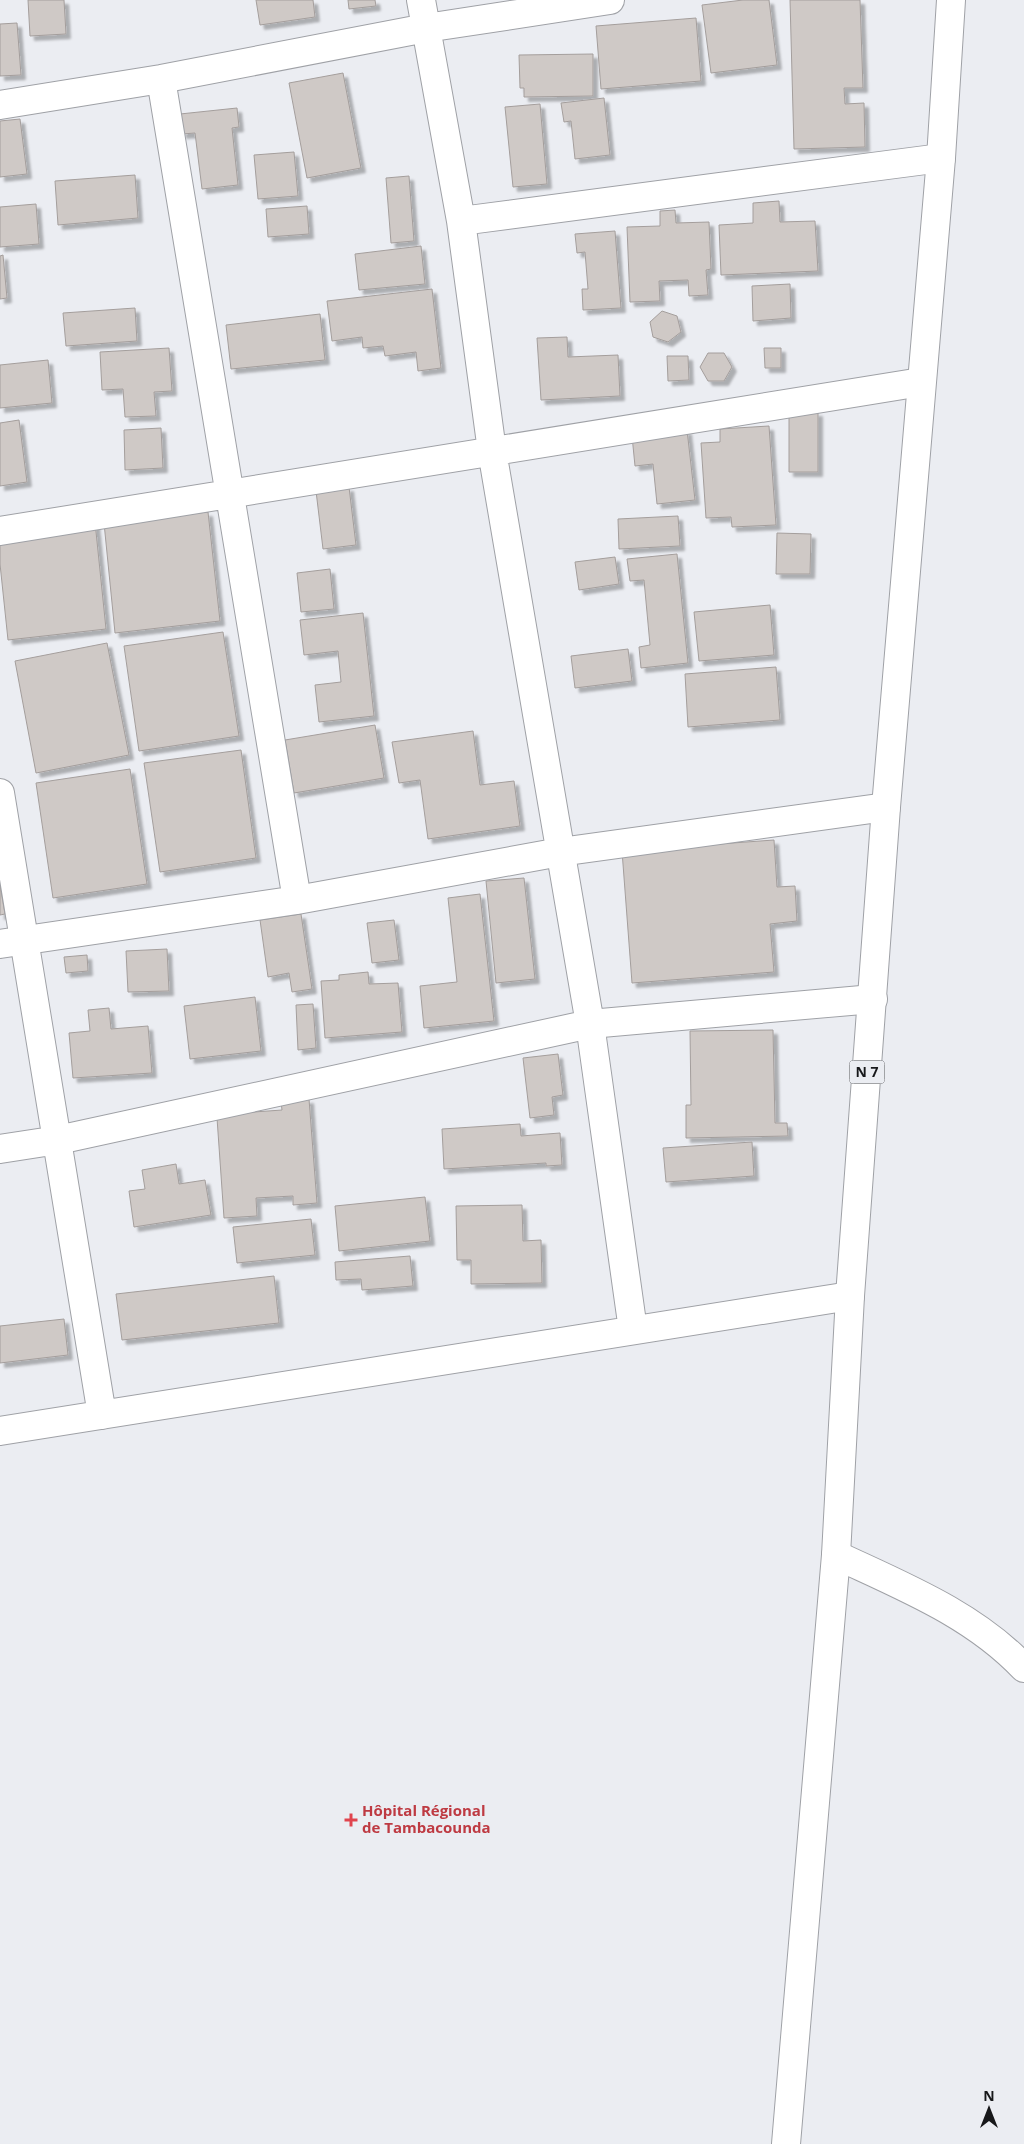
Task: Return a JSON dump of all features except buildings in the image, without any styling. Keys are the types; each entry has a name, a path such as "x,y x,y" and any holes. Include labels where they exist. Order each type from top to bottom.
{"main road":[{"path":"422,0 461,221 492,451 590,1024 633,1330"},
{"path":"0,105 161,79 426,28 610,0"},
{"name":"N 7","path":"786,2144 836,1555 850,1296 886,807 941,158 951,0"},
{"path":"161,79 228,494 297,900"},
{"path":"461,221 941,158"},
{"path":"0,530 921,382"},
{"path":"0,793 12,942 58,1140 102,1415"},
{"path":"12,942 297,900 560,852 886,807"},
{"path":"0,1149 58,1140 590,1024 873,999"},
{"path":"0,1432 850,1296"},
{"path":"836,1555 931,1599 1005,1648 1024,1668"}],"place":[{"name":"Hôpital Régional de Tambacounda","path":"351,1820"}]}
